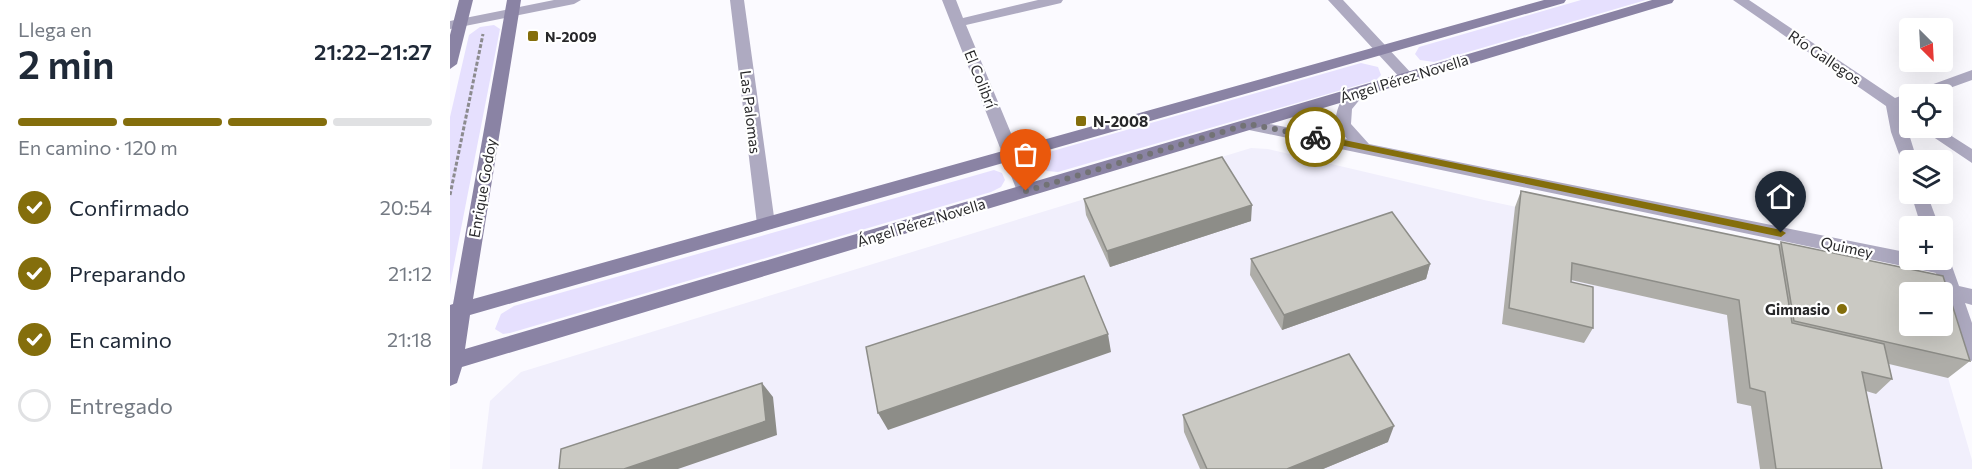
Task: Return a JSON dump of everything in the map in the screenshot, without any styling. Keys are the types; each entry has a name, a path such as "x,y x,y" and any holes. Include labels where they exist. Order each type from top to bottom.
{"main road":[{"path":"450,64 455,24 466,0"},
{"path":"456,311 1559,0"},
{"name":"Ángel Pérez Novella","path":"451,367 1026,191 1667,0"},
{"name":"Enrique Godoy","path":"451,367 456,311 513,6"}],"street":[{"path":"455,24 513,6 574,0"},
{"name":"Las Palomas","path":"737,0 765,224"},
{"name":"El Colibrí","path":"949,0 1026,191"},
{"path":"958,23 1056,0"},
{"path":"1335,0 1407,77"},
{"name":"Río Gallegos","path":"1740,0 1899,108"},
{"path":"1947,84 1972,75"},
{"path":"1358,92 1344,108 1343,125 1362,146"},
{"path":"1899,102 1893,104 1905,150"},
{"name":"Quimey","path":"1249,124 1899,254"},
{"path":"1943,138 1972,157"},
{"path":"1953,292 1972,297"},
{"path":"1953,295 1972,352"}],"path":[{"path":"450,195 485,25"}],"shaded area":[{"path":"1581,0 1646,0 1434,62 1420,60 1415,54 1419,47"},
{"path":"494,25 500,29 450,285 450,117 469,35 480,27"},
{"path":"1361,63 1378,67 1381,75 1376,80 1058,172 1047,171 1041,165 1042,158 1049,152"},
{"path":"1251,148 1268,149 1484,200 1899,289 1899,336 1936,336 1972,460 1972,469 482,469 490,401 521,372"},
{"path":"994,170 1002,173 1005,180 1001,187 991,192 510,333 503,334 495,329 501,314 514,306"}],"building":[{"path":"1222,157 1252,205 1107,251 1084,199"},
{"path":"1521,191 1779,245 1792,323 1884,344 1892,379 1862,372 1882,469 1776,469 1765,392 1750,388 1739,300 1572,263 1571,282 1593,287 1593,328 1509,308"},
{"path":"1392,212 1430,264 1284,315 1251,259"},
{"path":"1781,242 1899,267 1899,270 1914,270 1943,276 1945,282 1899,282 1899,336 1953,336 1953,307 1970,361 1794,321"},
{"path":"1084,276 1108,334 878,413 866,347"},
{"path":"1349,354 1394,426 1287,469 1207,469 1183,415"},
{"path":"762,383 766,421 624,469 559,469 561,449"}],"way so far":[{"path":"1026,191 1249,124 1315,137"}],"place":[{"name":"N-2009","path":"533,36"},
{"name":"N-2008","path":"1081,121"},
{"name":"Gimnasio","path":"1842,309"}],"route":[{"path":"1315,137 1781,233"}]}
